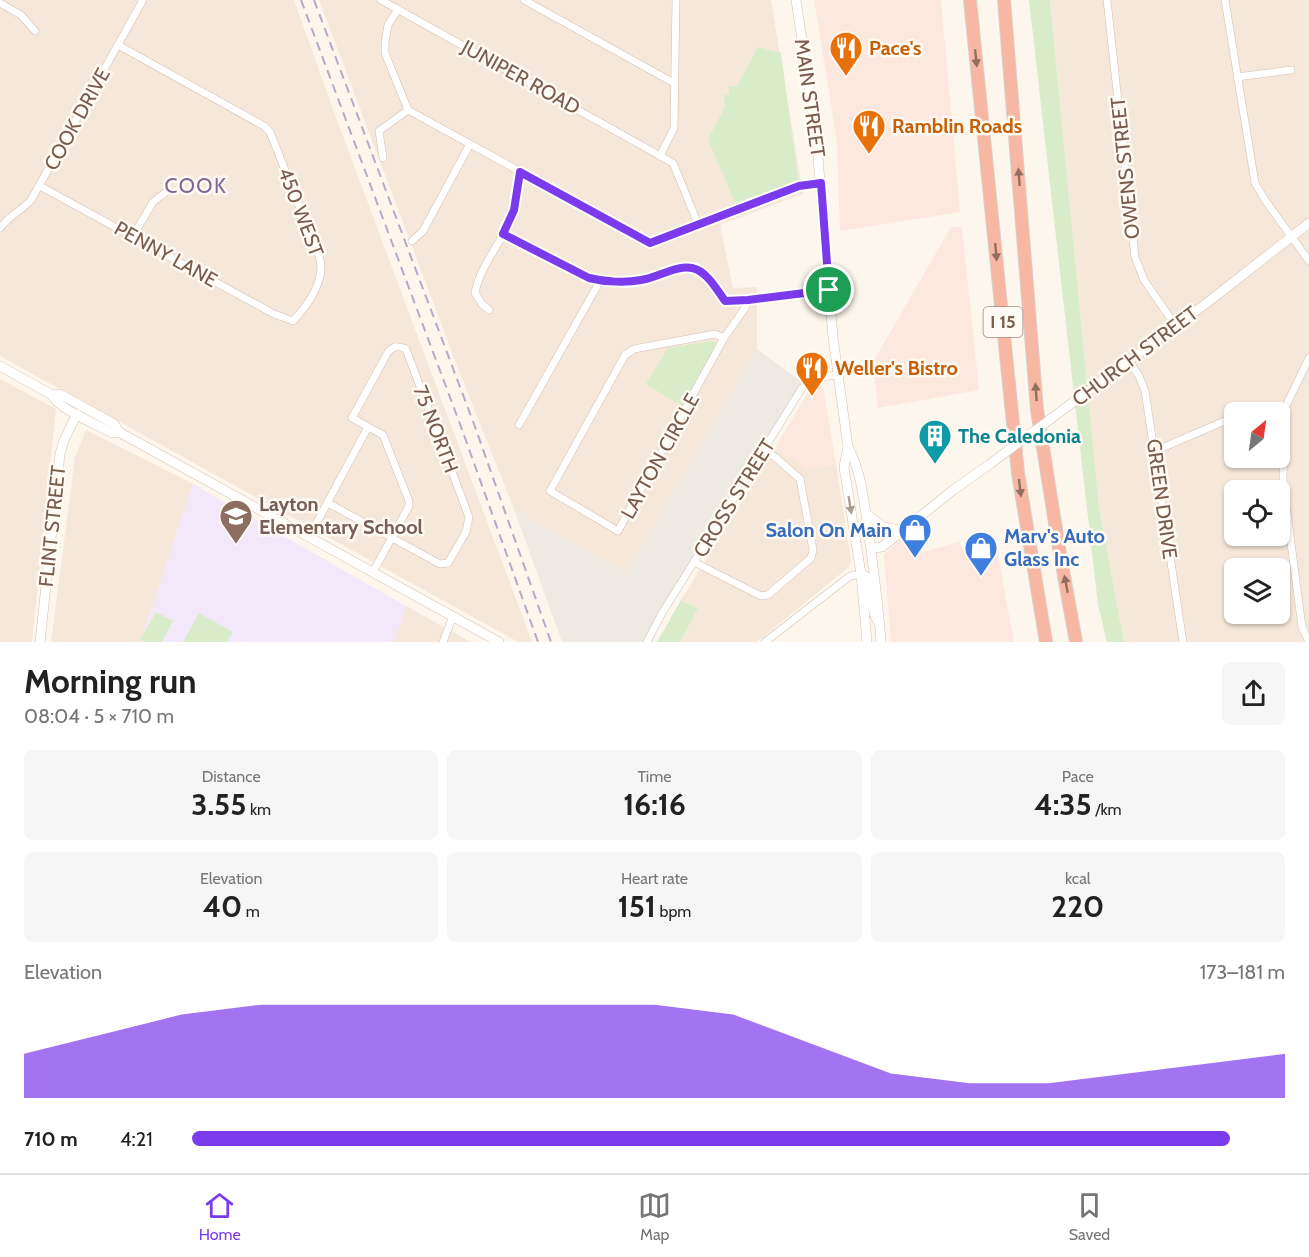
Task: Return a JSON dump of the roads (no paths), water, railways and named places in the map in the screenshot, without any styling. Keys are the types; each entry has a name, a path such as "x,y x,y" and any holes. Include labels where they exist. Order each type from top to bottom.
{"highway":[{"name":"I 15","path":"970,0 1018,473 1047,642"},
{"name":"I 15","path":"1004,0 1037,410 1076,642"}],"main road":[{"name":"MAIN STREET","path":"796,0 814,113 829,290 848,447 844,467 861,574 867,642"},
{"name":"CHURCH STREET","path":"872,548 882,547 904,531 952,491 1309,223"},
{"path":"0,366 54,395 75,409 77,414 112,433 118,430"},
{"path":"54,395 60,394 114,424 118,430 499,642"},
{"name":"FLINT STREET","path":"40,642 60,454 77,414"},
{"name":"MAIN STREET","path":"848,447 858,466 872,548 881,642"},
{"path":"866,514 884,527 904,531"},
{"path":"861,574 868,579 871,609 880,628"}],"street":[{"name":"COOK DRIVE","path":"0,228 9,216 23,209 40,186 143,0"},
{"name":"JUNIPER ROAD","path":"381,0 673,164 698,224"},
{"path":"524,0 674,83"},
{"name":"OWENS STREET","path":"1107,0 1135,257 1144,280 1175,325"},
{"path":"1225,0 1255,183 1309,261"},
{"path":"660,156 674,128 673,1"},
{"path":"0,3 21,15 35,31"},
{"path":"398,9 388,25 385,53 408,110 650,243 799,186 821,183"},
{"name":"450 WEST","path":"118,45 264,126 270,132 320,259 322,270 306,307 293,321"},
{"path":"1238,77 1291,70"},
{"path":"383,158 379,131 408,110"},
{"path":"412,242 423,231 470,144"},
{"path":"489,310 475,293 478,277 514,210 520,172"},
{"name":"PENNY LANE","path":"40,186 274,314 293,321"},
{"path":"133,236 153,202 166,192"},
{"path":"503,234 589,278 600,281 640,281 681,268 693,268 707,276 725,301 829,290"},
{"path":"519,425 600,281"},
{"name":"LAYTON CIRCLE","path":"724,338 715,334 634,349 625,355 550,491 618,531 724,338 748,300"},
{"name":"75 NORTH","path":"368,427 352,418 388,352 393,346 399,345 406,349 470,517 466,532 446,564 440,564 393,537"},
{"path":"1288,402 1309,358"},
{"name":"GREEN DRIVE","path":"1129,360 1145,391 1183,642"},
{"name":"CROSS STREET","path":"647,642 694,561 805,384 815,378 838,375"},
{"path":"1155,451 1224,421"},
{"path":"309,537 368,427 383,435 409,506 374,572"},
{"path":"694,561 761,596 768,595 811,558 813,550 800,479 775,457 763,450"},
{"path":"1283,468 1283,482 1302,627 1309,642"},
{"path":"328,503 393,537"},
{"path":"765,642 850,576 861,574"},
{"path":"443,642 453,616"}],"railway":[{"path":"301,0 460,424 538,642"},
{"path":"314,0 474,424 551,642"}],"place":[{"name":"Pace's","path":"846,77"},
{"name":"Ramblin Roads","path":"869,155"},
{"name":"Weller's Bistro","path":"812,397"},
{"name":"The Caledonia","path":"935,465"},
{"name":"Layton Elementary School","path":"236,545"},
{"name":"Salon On Main","path":"915,559"},
{"name":"Marv's Auto Glass Inc","path":"981,577"}],"district":[{"name":"COOK","path":"196,186"}]}
